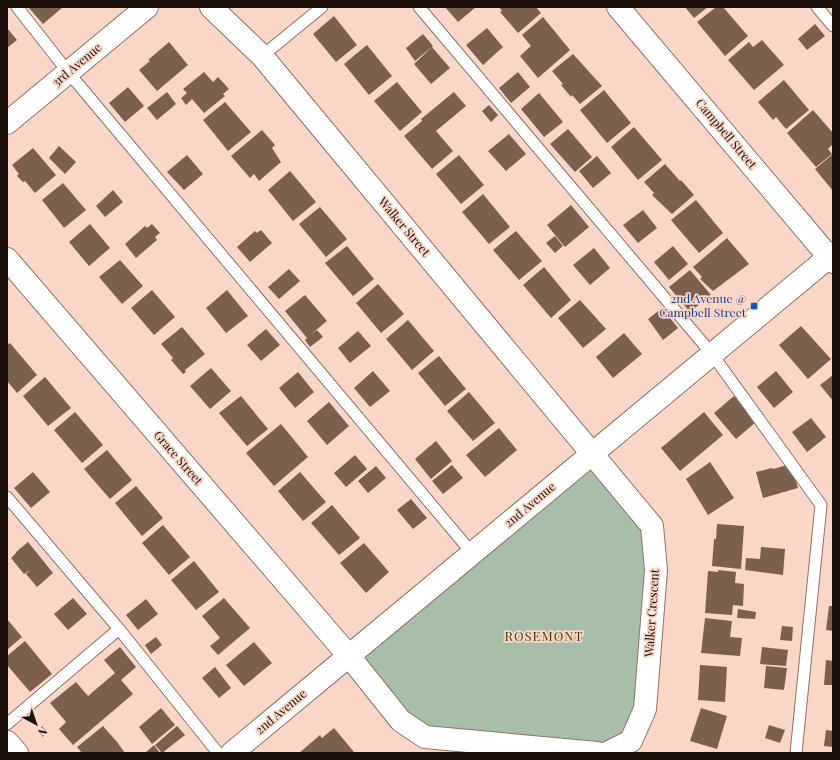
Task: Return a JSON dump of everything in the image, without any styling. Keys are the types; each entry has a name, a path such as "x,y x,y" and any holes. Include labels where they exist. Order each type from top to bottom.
{"street":[{"name":"3rd Avenue","path":"7,123 146,7"},
{"name":"Walker Street","path":"211,7 262,56 592,453"},
{"name":"Campbell Street","path":"618,7 832,257"},
{"name":"2nd Avenue","path":"232,753 592,453 832,257"},
{"name":"Grace Street","path":"7,259 349,656"},
{"name":"Walker Crescent","path":"592,453 652,526 656,570 645,708 631,741 608,753"},
{"path":"349,656 401,721 425,737 597,753"},
{"path":"7,742 16,753"}],"lane":[{"path":"17,7 68,72 472,553"},
{"path":"262,56 322,7"},
{"path":"419,7 712,354 821,505 796,753"},
{"path":"817,7 833,26"},
{"path":"7,497 119,629 218,753"},
{"path":"7,724 119,629"}],"green space":[{"path":"592,453 652,526 645,709 607,753 425,737 349,656"}],"building":[{"path":"28,7 63,7 43,24"},
{"path":"445,7 476,7 458,22"},
{"path":"499,7 536,7 541,13 518,33 500,12 502,11"},
{"path":"685,7 708,7 694,18"},
{"path":"716,7 723,7 748,36 725,56 697,22"},
{"path":"334,16 357,45 336,62 313,34"},
{"path":"543,17 570,50 538,78 520,56 531,46 522,35"},
{"path":"815,24 825,36 807,50 798,39"},
{"path":"7,28 17,40 7,48"},
{"path":"487,28 503,47 483,65 466,45"},
{"path":"423,34 433,46 415,61 406,48"},
{"path":"762,40 784,65 754,90 728,60 749,42 753,47"},
{"path":"169,42 188,65 157,91 139,70"},
{"path":"367,45 392,76 369,95 344,64"},
{"path":"432,47 450,68 431,84 414,64"},
{"path":"573,54 602,86 580,104 572,95 571,97 561,85 563,84 552,71"},
{"path":"204,72 213,82 218,77 229,89 223,94 225,96 204,113 192,99 186,105 181,98 187,93 183,89"},
{"path":"518,72 530,87 511,103 499,88"},
{"path":"784,80 809,110 786,129 776,117 773,120 758,102"},
{"path":"397,82 422,112 400,131 374,101"},
{"path":"128,87 144,106 125,122 109,103"},
{"path":"604,90 631,123 607,143 580,110"},
{"path":"167,92 176,104 157,120 147,108"},
{"path":"454,92 466,106 436,131 453,151 432,169 404,136 422,121 421,119"},
{"path":"539,93 563,122 544,137 521,109"},
{"path":"225,102 251,132 228,151 203,120"},
{"path":"489,105 498,115 491,122 482,111"},
{"path":"813,110 833,133 833,144 828,149 832,154 816,167 787,133"},
{"path":"634,127 662,160 638,180 611,147"},
{"path":"568,129 592,157 575,172 550,144"},
{"path":"262,130 275,145 272,148 281,162 259,181 254,174 250,178 231,156"},
{"path":"509,134 526,154 506,171 488,151"},
{"path":"59,146 76,162 65,174 49,158"},
{"path":"33,148 56,175 35,193 25,181 23,182 17,176 19,174 12,165"},
{"path":"833,154 833,191 815,169"},
{"path":"187,155 203,174 184,190 167,172"},
{"path":"459,155 484,185 461,204 436,174"},
{"path":"597,156 611,173 593,188 579,171"},
{"path":"665,164 694,195 672,214 652,195 654,193 644,182"},
{"path":"290,171 316,202 293,221 268,190"},
{"path":"63,183 86,210 64,228 42,200"},
{"path":"113,190 123,202 105,217 96,206"},
{"path":"483,194 510,227 489,244 462,212"},
{"path":"696,200 723,233 699,253 671,220"},
{"path":"571,205 589,227 565,247 547,225"},
{"path":"320,207 347,239 326,257 299,224"},
{"path":"643,210 657,228 638,243 623,225"},
{"path":"90,224 110,248 89,266 69,242"},
{"path":"152,224 160,233 155,237 157,240 136,258 125,244 145,226 147,228"},
{"path":"261,230 272,243 250,262 237,247 255,231 257,233"},
{"path":"516,231 542,261 519,280 493,250"},
{"path":"555,236 563,246 555,253 546,243"},
{"path":"727,238 749,264 713,291 700,279 702,277 693,267"},
{"path":"347,246 374,279 353,296 325,263"},
{"path":"673,246 688,264 669,280 654,262"},
{"path":"594,248 610,268 590,285 573,265"},
{"path":"120,260 143,286 122,304 99,277"},
{"path":"544,267 571,300 551,318 523,285"},
{"path":"289,269 300,281 279,299 268,287"},
{"path":"690,270 711,295 690,312 669,287"},
{"path":"378,284 404,314 381,333 356,303"},
{"path":"152,290 175,317 154,335 131,308"},
{"path":"227,290 248,316 226,333 206,308"},
{"path":"305,295 327,321 310,335 317,330 323,337 310,347 305,340 307,338 285,311"},
{"path":"580,300 606,329 583,348 558,318"},
{"path":"662,308 678,328 663,340 648,319"},
{"path":"408,320 434,351 412,370 386,339"},
{"path":"801,326 831,359 808,379 779,345"},
{"path":"182,327 205,354 185,370 186,372 183,374 171,360 173,358 161,344"},
{"path":"266,329 280,345 261,361 247,345"},
{"path":"358,331 371,346 350,363 338,348"},
{"path":"624,333 642,354 613,378 596,357"},
{"path":"10,343 37,375 17,393 7,381 7,345"},
{"path":"439,356 466,389 445,406 418,373"},
{"path":"211,368 231,391 210,409 190,386"},
{"path":"373,371 390,391 370,407 354,388"},
{"path":"776,371 793,392 774,408 757,387"},
{"path":"298,372 314,392 295,408 279,388"},
{"path":"833,375 833,401 820,385"},
{"path":"45,377 71,408 48,426 23,396"},
{"path":"469,392 495,423 473,441 447,411"},
{"path":"241,396 268,429 247,446 219,413"},
{"path":"734,396 756,422 736,439 714,413"},
{"path":"329,402 349,426 327,445 307,421"},
{"path":"75,412 103,445 82,463 54,430"},
{"path":"704,412 723,435 680,471 661,448"},
{"path":"811,418 826,437 807,452 792,432"},
{"path":"281,424 308,457 274,486 246,453"},
{"path":"499,428 517,450 485,477 466,455"},
{"path":"436,441 452,461 431,479 415,459"},
{"path":"107,450 132,480 110,499 84,469"},
{"path":"355,455 367,469 346,487 334,473"},
{"path":"710,462 734,498 708,515 686,479"},
{"path":"791,464 798,488 763,498 756,472"},
{"path":"452,465 463,478 443,494 432,481"},
{"path":"376,466 386,478 368,493 358,481"},
{"path":"33,472 50,492 31,508 14,488"},
{"path":"300,472 326,502 303,521 278,491"},
{"path":"136,486 163,518 142,536 115,503"},
{"path":"411,499 427,518 413,529 397,510"},
{"path":"332,505 360,538 339,555 311,523"},
{"path":"717,524 744,526 741,569 712,566 714,539 716,539"},
{"path":"163,525 190,557 169,575 142,543"},
{"path":"28,542 53,573 37,587 26,574 30,570 24,574 11,558"},
{"path":"364,543 389,572 366,593 340,563"},
{"path":"761,547 785,549 783,575 745,570 746,558 760,559"},
{"path":"194,561 219,592 196,610 171,580"},
{"path":"718,570 736,572 735,583 744,584 743,606 733,605 732,615 705,613 708,571 718,572"},
{"path":"73,598 87,614 68,630 54,614"},
{"path":"224,598 250,628 218,655 210,646 220,638 202,616"},
{"path":"146,599 158,614 138,630 126,615"},
{"path":"829,606 833,606 833,631 826,630"},
{"path":"738,609 756,612 755,619 737,618"},
{"path":"705,618 732,621 730,637 742,638 740,656 701,653"},
{"path":"7,619 22,637 7,650"},
{"path":"782,626 793,627 792,641 780,640"},
{"path":"156,637 162,645 151,654 145,645"},
{"path":"25,641 52,674 30,692 7,665 7,656"},
{"path":"254,642 272,663 244,686 226,665"},
{"path":"120,647 136,667 121,680 133,694 73,745 59,729 66,722 50,703 76,682 88,696 115,673 104,660"},
{"path":"762,647 788,650 786,666 760,664"},
{"path":"826,660 833,661 833,685 824,685"},
{"path":"700,665 727,667 725,702 698,700"},
{"path":"766,666 787,668 784,690 764,688"},
{"path":"215,667 231,688 219,698 202,678"},
{"path":"161,708 175,725 152,744 139,727"},
{"path":"701,708 727,716 717,749 690,741"},
{"path":"769,725 785,730 780,743 765,738"},
{"path":"103,726 125,753 82,753 77,747"},
{"path":"177,726 185,735 162,753 155,745"},
{"path":"334,728 354,752 299,753 320,735 322,738"},
{"path":"826,730 833,731 833,747 824,746"},
{"path":"154,745 160,753 145,753"}],"place":[{"name":"2nd Avenue @ Campbell Street","path":"754,306"}],"district":[{"name":"ROSEMONT","path":"544,636"}]}
